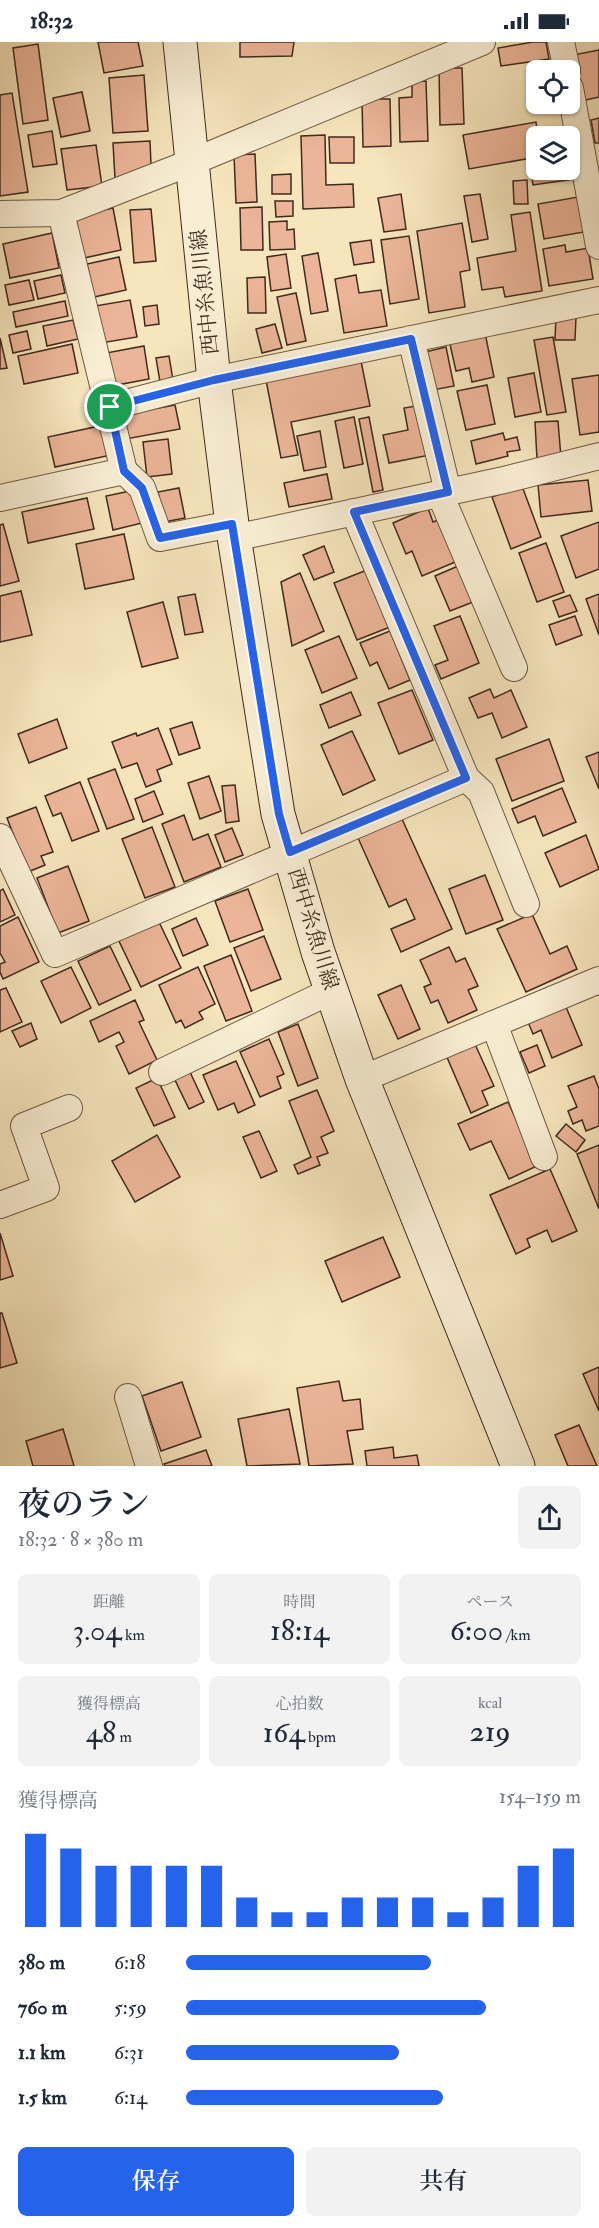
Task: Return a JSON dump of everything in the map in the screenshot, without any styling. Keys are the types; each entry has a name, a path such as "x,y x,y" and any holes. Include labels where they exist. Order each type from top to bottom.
{"main road":[{"name":"西中糸魚川線","path":"180,42 214,380 233,531 279,814 331,991 362,1079 518,1466"}],"street":[{"path":"0,214 61,213 192,162 482,42"},
{"path":"561,42 565,60"},
{"path":"575,114 599,246"},
{"path":"61,213 124,471 142,488 160,538 233,531 354,512 598,460"},
{"path":"110,407 214,380 599,300"},
{"path":"411,339 444,493 514,668"},
{"path":"0,498 124,471"},
{"path":"354,512 466,778 481,792 526,904"},
{"path":"0,837 55,954 466,778"},
{"path":"362,1079 599,980"},
{"path":"162,1072 331,991"},
{"path":"494,1024 544,1157"},
{"path":"0,1205 46,1188 24,1126 69,1108"},
{"path":"128,1397 149,1466"}],"building":[{"path":"98,42 138,42 143,66 104,73"},
{"path":"240,42 294,42 292,56 240,57"},
{"path":"546,42 549,59 526,60 526,62 501,66 498,48"},
{"path":"38,44 48,120 23,124 13,48"},
{"path":"599,50 599,97 581,101 580,60 574,60 573,55"},
{"path":"439,68 462,68 464,124 440,125"},
{"path":"144,75 148,131 113,133 109,78"},
{"path":"426,81 428,141 400,142 399,98 412,97 412,82"},
{"path":"82,92 90,131 61,137 53,98"},
{"path":"12,93 28,192 0,196 0,95"},
{"path":"362,99 390,99 391,146 363,147"},
{"path":"599,118 599,143 595,143 591,120"},
{"path":"536,122 537,126 526,126 526,159 469,169 463,135"},
{"path":"52,131 57,164 33,167 28,135"},
{"path":"325,135 326,185 353,184 354,207 303,209 301,136"},
{"path":"329,137 354,137 354,163 330,163"},
{"path":"150,141 151,165 115,179 113,143"},
{"path":"96,145 102,186 67,190 61,149"},
{"path":"255,154 257,202 236,203 234,155"},
{"path":"291,174 291,194 272,194 272,175"},
{"path":"527,180 528,204 514,204 513,181"},
{"path":"532,180 567,180 533,185"},
{"path":"401,194 406,229 384,232 378,198"},
{"path":"480,194 488,239 472,242 464,196"},
{"path":"578,197 584,232 544,239 538,204"},
{"path":"275,201 293,201 293,216 276,217"},
{"path":"262,207 263,250 241,250 240,208"},
{"path":"113,208 121,250 84,258 75,216"},
{"path":"151,209 156,261 134,263 130,210"},
{"path":"530,212 542,291 505,297 503,287 482,290 477,258 516,251 511,215"},
{"path":"287,221 287,230 294,229 295,249 270,250 269,222"},
{"path":"462,223 470,270 460,272 465,307 429,313 417,231"},
{"path":"52,233 59,268 10,278 3,244"},
{"path":"409,236 419,299 390,304 381,240"},
{"path":"371,240 374,262 354,265 350,243"},
{"path":"565,245 566,252 588,248 593,279 549,286 543,249"},
{"path":"318,253 328,311 311,314 302,256"},
{"path":"286,254 291,288 271,291 267,257"},
{"path":"119,257 126,290 94,297 87,264"},
{"path":"61,275 65,293 38,299 34,281"},
{"path":"356,275 359,293 381,290 387,326 344,333 335,279"},
{"path":"265,277 266,313 248,313 247,278"},
{"path":"29,280 34,300 9,305 5,285"},
{"path":"296,293 306,341 287,345 277,297"},
{"path":"130,300 137,337 101,343 95,306"},
{"path":"65,301 68,316 16,327 13,312"},
{"path":"157,305 159,324 145,326 143,307"},
{"path":"556,316 576,317 575,340 555,340"},
{"path":"73,320 78,339 47,346 43,326"},
{"path":"275,324 282,348 262,353 256,329"},
{"path":"27,331 31,349 13,353 9,335"},
{"path":"485,333 494,377 472,382 469,368 456,371 449,340"},
{"path":"553,337 566,412 547,415 534,340"},
{"path":"0,338 7,368 0,369"},
{"path":"72,344 78,373 24,384 18,356"},
{"path":"144,346 149,379 112,386 106,353"},
{"path":"446,347 454,386 433,390 425,352"},
{"path":"169,356 173,380 160,382 156,358"},
{"path":"361,361 370,406 291,422 298,455 281,458 266,380"},
{"path":"534,373 541,412 515,417 508,378"},
{"path":"599,375 599,432 580,435 572,379"},
{"path":"487,385 495,424 466,430 457,391"},
{"path":"175,405 180,429 126,439 121,415"},
{"path":"421,405 430,455 389,463 383,435 408,430 404,408"},
{"path":"354,417 363,464 344,468 335,421"},
{"path":"369,417 383,490 373,492 359,419"},
{"path":"558,421 561,458 537,459 535,422"},
{"path":"104,425 111,455 55,467 48,437"},
{"path":"320,431 326,467 304,471 297,436"},
{"path":"503,433 505,440 517,437 520,450 507,452 508,456 476,464 471,441"},
{"path":"168,439 172,474 147,477 143,442"},
{"path":"327,474 332,499 289,507 284,483"},
{"path":"588,480 592,511 541,517 538,485"},
{"path":"522,486 541,537 511,549 492,497"},
{"path":"179,488 185,518 164,522 158,492"},
{"path":"135,490 142,523 113,530 106,496"},
{"path":"87,498 94,529 28,543 22,512"},
{"path":"428,508 433,522 438,520 455,562 422,576 412,551 406,554 393,523"},
{"path":"599,522 599,569 576,578 561,536"},
{"path":"3,524 19,581 0,586 0,525"},
{"path":"124,534 134,579 85,589 76,544"},
{"path":"546,543 564,592 537,602 519,553"},
{"path":"324,546 334,572 314,580 303,555"},
{"path":"458,566 473,602 450,611 435,576"},
{"path":"367,570 390,627 357,640 334,583"},
{"path":"300,573 324,631 292,646 281,582"},
{"path":"21,591 32,635 0,642 0,596"},
{"path":"195,594 203,632 185,635 178,597"},
{"path":"599,594 599,635 586,599"},
{"path":"570,595 577,611 559,617 553,601"},
{"path":"163,602 178,658 142,667 127,612"},
{"path":"460,616 479,663 441,679 435,665 448,660 434,626"},
{"path":"575,616 582,635 556,645 549,625"},
{"path":"390,631 410,680 389,689 377,662 370,666 360,643"},
{"path":"339,636 357,678 322,693 305,650"},
{"path":"490,689 494,698 511,690 527,727 502,738 492,713 478,718 469,698"},
{"path":"412,690 433,740 399,754 378,703"},
{"path":"351,692 361,715 329,728 320,705"},
{"path":"57,719 67,748 29,763 18,734"},
{"path":"192,722 200,748 179,755 170,729"},
{"path":"158,728 172,764 157,770 161,781 146,787 137,763 122,768 112,742"},
{"path":"352,731 375,780 343,795 321,745"},
{"path":"549,739 564,781 512,801 496,759"},
{"path":"599,752 599,789 586,757"},
{"path":"115,769 134,819 107,829 88,779"},
{"path":"209,776 221,811 200,819 188,783"},
{"path":"80,782 99,831 72,841 61,813 53,816 45,796"},
{"path":"235,785 239,821 226,823 222,786"},
{"path":"562,788 576,822 543,836 535,816 518,823 512,809"},
{"path":"154,791 163,814 143,822 135,799"},
{"path":"36,807 53,852 41,856 45,865 28,872 7,818"},
{"path":"184,815 193,840 208,834 221,867 184,882 162,824"},
{"path":"402,819 452,929 401,952 391,929 415,919 406,899 389,907 358,838"},
{"path":"152,827 175,887 145,898 122,839"},
{"path":"232,828 243,855 225,862 215,835"},
{"path":"586,835 599,869 560,887 545,853"},
{"path":"68,866 89,921 58,933 37,878"},
{"path":"485,875 503,920 466,934 449,889"},
{"path":"3,889 15,915 0,922 0,891"},
{"path":"248,889 263,930 230,942 215,901"},
{"path":"532,914 550,954 567,946 577,969 526,992 497,929"},
{"path":"18,917 39,962 3,979 0,964 5,962 0,953 0,926"},
{"path":"196,918 208,945 183,956 172,929"},
{"path":"158,920 181,968 141,987 118,939"},
{"path":"264,936 281,979 251,991 234,948"},
{"path":"110,946 131,990 99,1005 78,961"},
{"path":"449,947 456,962 465,958 478,986 468,990 477,1010 448,1023 438,1000 431,1003 424,987 431,984 420,960"},
{"path":"231,955 252,1011 226,1021 204,966"},
{"path":"71,967 91,1008 61,1023 41,981"},
{"path":"198,967 215,1004 199,1012 203,1019 185,1028 181,1020 176,1023 159,985"},
{"path":"401,985 420,1029 398,1039 378,995"},
{"path":"6,988 22,1022 0,1032 0,990"},
{"path":"135,1000 144,1020 139,1022 157,1060 129,1074 116,1046 124,1042 119,1032 99,1042 90,1021"},
{"path":"566,1007 582,1045 552,1058 541,1030 533,1034 528,1022"},
{"path":"31,1023 37,1039 20,1047 12,1031"},
{"path":"298,1024 318,1078 298,1086 278,1032"},
{"path":"269,1039 284,1074 277,1077 281,1088 260,1097 240,1052"},
{"path":"474,1042 494,1086 482,1091 488,1105 471,1113 446,1055"},
{"path":"537,1045 545,1066 529,1073 520,1052"},
{"path":"236,1061 255,1105 238,1113 234,1103 218,1110 203,1075"},
{"path":"189,1070 204,1102 189,1109 174,1078"},
{"path":"594,1076 599,1089 599,1126 586,1131 582,1120 573,1124 568,1111 577,1107 568,1086"},
{"path":"157,1078 175,1117 154,1126 136,1088"},
{"path":"317,1090 334,1131 321,1137 328,1153 317,1157 320,1165 298,1174 294,1165 311,1157 289,1101"},
{"path":"508,1102 537,1166 509,1179 491,1141 470,1150 458,1124"},
{"path":"566,1124 585,1140 576,1152 556,1136"},
{"path":"259,1131 277,1171 261,1178 243,1137"},
{"path":"157,1135 180,1177 135,1202 112,1161"},
{"path":"599,1145 599,1209 577,1154"},
{"path":"550,1169 577,1231 552,1242 547,1230 527,1239 530,1247 516,1254 490,1195"},
{"path":"0,1233 13,1276 0,1280"},
{"path":"383,1237 400,1277 342,1302 325,1261"},
{"path":"0,1313 2,1313 17,1363 0,1368"},
{"path":"599,1367 599,1411 583,1374"},
{"path":"339,1381 343,1401 360,1399 363,1429 347,1431 353,1464 309,1466 297,1388"},
{"path":"182,1382 201,1437 161,1451 142,1396"},
{"path":"289,1409 300,1464 247,1466 238,1419"},
{"path":"579,1425 597,1466 568,1466 555,1435"},
{"path":"63,1429 74,1466 33,1466 26,1441"},
{"path":"393,1447 394,1458 417,1455 419,1466 367,1466 365,1451"},
{"path":"206,1450 212,1466 165,1466 164,1464"}],"route":[{"path":"411,339 448,492 354,512 466,778 290,852 279,814 232,524 160,538 142,488 124,471 110,407 214,380 411,339"}]}
